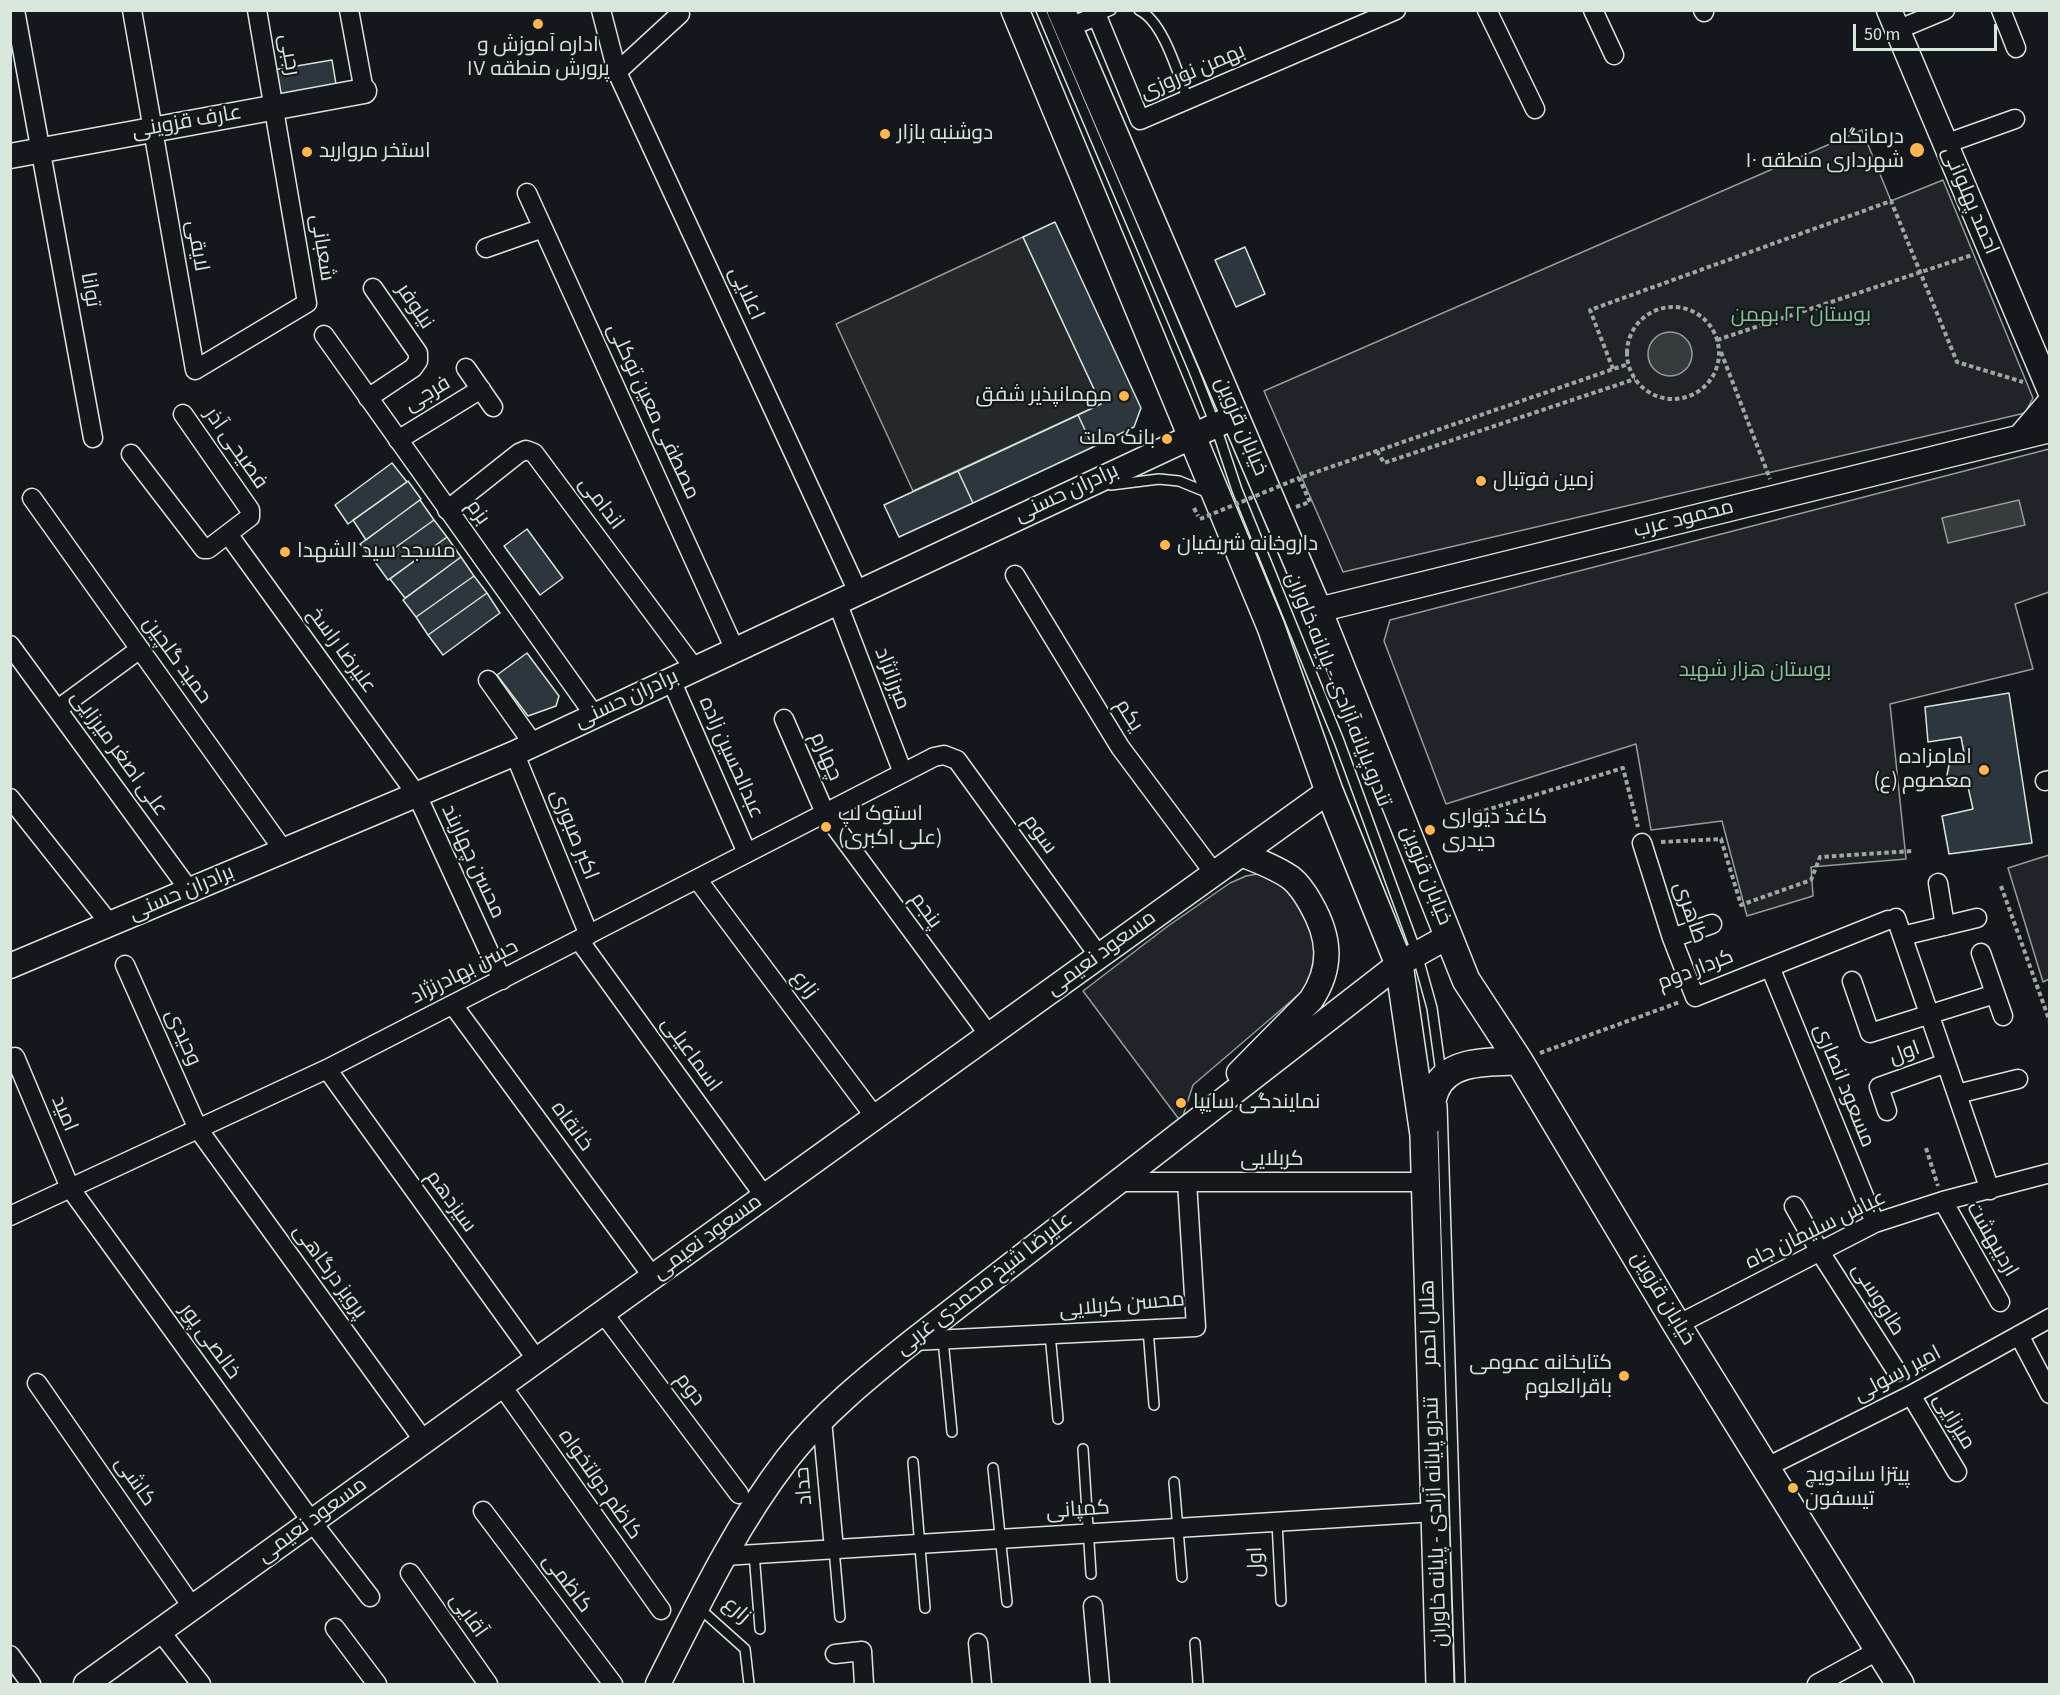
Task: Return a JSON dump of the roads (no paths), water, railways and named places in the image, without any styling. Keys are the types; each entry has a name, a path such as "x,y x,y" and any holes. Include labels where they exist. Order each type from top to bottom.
{"main road":[{"name":"خیابان قزوین","path":"1016,10 1215,426 1276,515 1318,610 1466,980 1519,1061 1677,1325 1900,1684"},
{"name":"خیابان قزوین","path":"1064,19 1215,426 1219,498 1271,627 1329,791 1408,959"},
{"name":"احمد پهلوانی","path":"1893,20 2049,391"},
{"name":"عارف قزوینی","path":"10,156 364,91"},
{"path":"2020,437 2049,402"},
{"name":"برادران حسنی","path":"10,966 284,851 419,798 672,682 735,650 845,601 1215,426"},
{"name":"محمود عرب","path":"1318,610 2049,430"},
{"name":"مسعود نعیمی","path":"86,1684 1329,791"},
{"path":"1184,1131 1311,1000 1320,987 1327,962 1326,938 1306,894 1293,880 1278,870 1241,854"},
{"name":"علیرضا شیخ محمدی غربی","path":"658,1684 724,1556 751,1510 788,1458 822,1420 866,1378 1408,959 1449,936"},
{"name":"هلال احمر","path":"1408,959 1424,1135 1440,1684"},
{"path":"1424,1135 1436,1088 1450,1072 1471,1064 1519,1061"}],"street":[{"name":"توانا","path":"15,10 93,438"},
{"name":"لایقی","path":"132,10 195,370"},
{"name":"رجبی","path":"257,10 275,107"},
{"path":"349,10 364,91"},
{"name":"اعلایی","path":"601,10 617,72 845,601"},
{"name":"بهمن نوروزی","path":"1064,19 1104,13 1140,120 1396,10"},
{"path":"1487,10 1535,109"},
{"path":"1593,10 1614,55"},
{"path":"1893,20 1945,10"},
{"path":"2001,10 2016,48"},
{"path":"617,72 680,14"},
{"name":"شعبانی","path":"195,370 307,303 275,107"},
{"path":"1945,144 2015,119"},
{"name":"مصطفی معین توکلی","path":"528,192 735,650"},
{"path":"486,248 543,228"},
{"name":"نیلوفر","path":"368,398 413,368 418,361 418,353 373,288"},
{"name":"بزم","path":"324,335 596,716"},
{"path":"466,368 493,407"},
{"name":"فرجی","path":"398,440 481,389"},
{"name":"فصیحی آذر","path":"183,414 250,510 250,517 228,534"},
{"name":"اندامی","path":"447,510 519,453 526,450 534,453 695,669"},
{"path":"131,454 201,547 208,549 228,534"},
{"name":"حمید گلچین","path":"32,498 284,851"},
{"name":"علیرضا راسخ","path":"228,534 419,798"},
{"name":"یکم","path":"1015,575 1120,747 1214,873"},
{"name":"ميرزانژاد","path":"845,601 903,773"},
{"name":"علی اصغر میرزایی","path":"10,645 190,891"},
{"path":"58,709 140,649"},
{"path":"488,680 521,752"},
{"name":"عبدالحسین زاده","path":"672,682 747,854"},
{"name":"چهارم","path":"784,719 825,813"},
{"name":"اکبر صبوری","path":"521,752 584,937"},
{"name":"سوم","path":"934,757 944,755 957,760 1100,956"},
{"name":"حسن بهادرنژاد","path":"10,1216 327,1069 934,757"},
{"path":"10,798 110,924"},
{"name":"محسن چهاربند","path":"419,798 502,980"},
{"name":"پنجم","path":"825,813 989,1035"},
{"name":"طاهری","path":"1642,843 1672,938 1695,997"},
{"name":"زارع","path":"697,879 875,1117"},
{"path":"1938,883 1945,926"},
{"path":"1902,936 1977,918"},
{"name":"کردار دوم","path":"1695,997 1892,919 1902,936 1990,1190"},
{"path":"1672,938 1712,924"},
{"name":"اسماعیلی","path":"584,937 765,1197"},
{"path":"1981,953 2002,1016"},
{"name":"وحیدی","path":"125,965 198,1129"},
{"name":"مسعود انصاری","path":"1770,967 1875,1223"},
{"path":"1852,981 1870,1033 1995,994"},
{"name":"خانقاه","path":"453,1005 653,1277"},
{"name":"امید","path":"15,1057 70,1188"},
{"name":"اول","path":"1887,1111 1879,1088 1946,1064"},
{"name":"سیزدهم","path":"327,1069 537,1360"},
{"path":"1957,1094 2018,1079"},
{"name":"پرویز درگاهی","path":"198,1129 424,1442"},
{"name":"عباس سلیمان جاه","path":"1677,1325 1875,1223 1942,1201 2049,1173"},
{"name":"کربلایی","path":"1118,1182 1426,1182"},
{"name":"محسن کربلایی","path":"913,1341 1196,1327 1187,1182"},
{"name":"خالصی پور","path":"70,1188 312,1522 370,1597"},
{"name":"اردیبهشت","path":"1942,1201 2000,1302"},
{"name":"طاووسی","path":"1794,1206 1820,1252 1897,1372"},
{"name":"دوم","path":"603,1313 739,1494"},
{"name":"امیر رسولی","path":"1765,1468 1911,1395 2049,1318"},
{"path":"2019,1335 2049,1394"},
{"name":"کاشی","path":"37,1383 193,1608"},
{"name":"کاظم دولتخواه","path":"502,1386 661,1611"},
{"name":"میرزایی","path":"1911,1395 1957,1472"},
{"name":"حداد","path":"822,1420 834,1549"},
{"name":"کاظمی","path":"483,1510 613,1684"},
{"name":"کمپانی","path":"724,1556 1435,1512"},
{"name":"آقایی","path":"410,1573 488,1684"},
{"path":"1093,1606 1100,1684"},
{"path":"335,1628 377,1684"},
{"path":"160,1631 201,1684"},
{"path":"978,1642 982,1684"},
{"path":"1818,1684 1879,1650"},
{"path":"835,1654 862,1651 864,1684"},
{"path":"10,1655 31,1684"}],"lane":[{"name":"تندرو پایانه آزادی - پایانه خاوران","path":"1041,10 1215,426 1237,490 1339,741 1408,959 1432,1008 1441,1083 1460,1684"},
{"path":"1139,10 1152,20 1160,32 1188,100"},
{"path":"521,752 845,601 1100,488 1159,479 1179,481 1219,498"},
{"path":"10,976 419,798"},
{"path":"1148,1329 1154,1405"},
{"path":"1050,1334 1058,1419"},
{"path":"943,1340 952,1432"},
{"path":"1083,1449 1091,1574"},
{"path":"913,1462 925,1608"},
{"path":"993,1468 1007,1602"},
{"path":"1174,1482 1182,1577"},
{"name":"اول","path":"1277,1522 1281,1601"},
{"path":"834,1549 840,1617"},
{"path":"754,1554 760,1629"},
{"name":"زارع","path":"698,1607 745,1649 749,1684"},
{"path":"1195,1643 1198,1684"}],"place":[{"name":"اداره آموزش و پرورش منطقه ۱۷","path":"538,24"},
{"name":"دوشنبه بازار","path":"885,134"},
{"name":"درمانگاه شهرداری منطقه ۱۰","path":"1917,150"},
{"name":"استخر مروارید","path":"307,152"},
{"name":"مهمانپذیر شفق","path":"1124,396"},
{"name":"بانک ملت","path":"1167,439"},
{"name":"زمین فوتبال","path":"1481,481"},
{"name":"داروخانه شریفیان","path":"1165,545"},
{"name":"مسجد سید الشهدا","path":"285,552"},
{"name":"امامزاده معصوم (ع)","path":"1984,770"},
{"name":"استوک لپ (علی اکبری)","path":"826,827"},
{"name":"کاغذ دیواری حیدری","path":"1430,830"},
{"name":"نمایندگی سایپا","path":"1181,1103"},
{"name":"کتابخانه عمومی باقرالعلوم","path":"1624,1376"},
{"name":"پیتزا ساندویچ تیسفون","path":"1793,1488"}],"park label":[{"name":"بوستان ۲۲ بهمن","path":"1801,316"},
{"name":"بوستان هزار شهید","path":"1755,671"}]}
